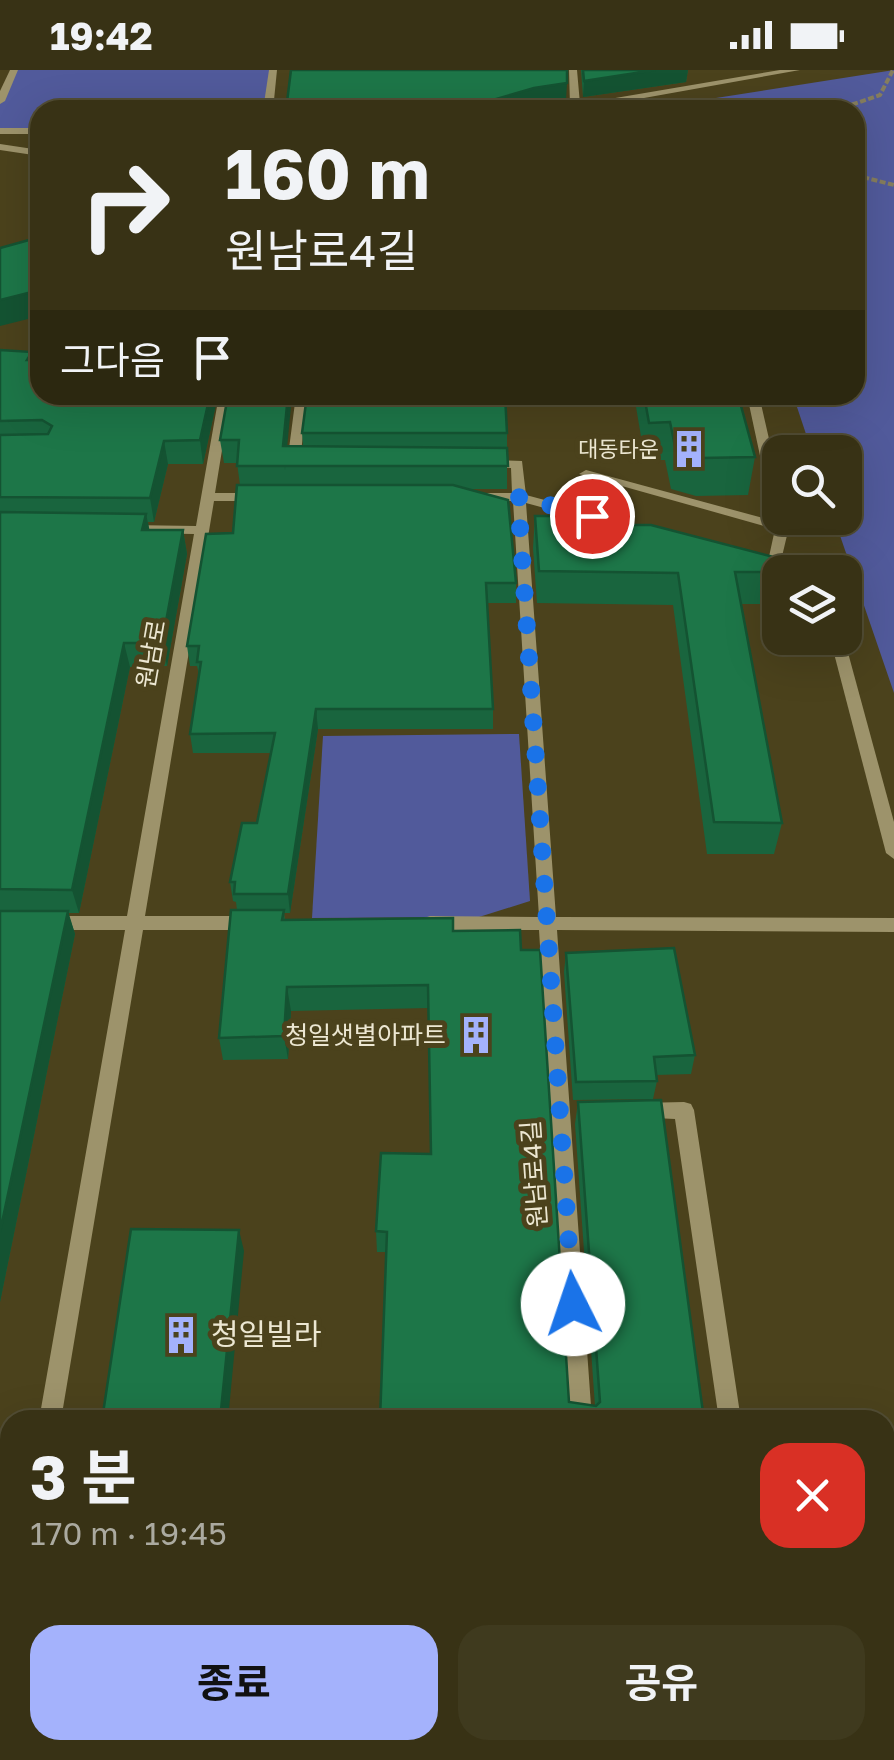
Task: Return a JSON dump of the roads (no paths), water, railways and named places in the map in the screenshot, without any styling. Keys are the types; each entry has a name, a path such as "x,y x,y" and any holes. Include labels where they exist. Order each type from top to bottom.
{"street":[{"path":"0,101 14,70"},
{"path":"269,100 273,70"},
{"path":"572,70 574,100"},
{"path":"632,100 796,70"},
{"path":"0,131 30,130"},
{"path":"0,147 30,152"},
{"name":"원남로","path":"52,1410 224,405"},
{"path":"301,405 293,464 312,464"},
{"path":"754,405 762,438"},
{"path":"461,464 517,464 518,497"},
{"path":"586,474 762,516"},
{"path":"209,497 267,497"},
{"path":"460,497 518,497 664,536"},
{"name":"원남로4길","path":"518,497 547,924 569,1112 580,1410"},
{"path":"111,529 203,530"},
{"path":"756,561 762,563"},
{"path":"842,655 894,852"},
{"path":"39,923 273,924"},
{"path":"410,924 894,926"},
{"path":"613,1111 684,1110 729,1410"}],"place":[{"name":"대동타운","path":"689,449"},
{"name":"청일샛별아파트","path":"476,1035"},
{"name":"청일빌라","path":"181,1335"}]}
